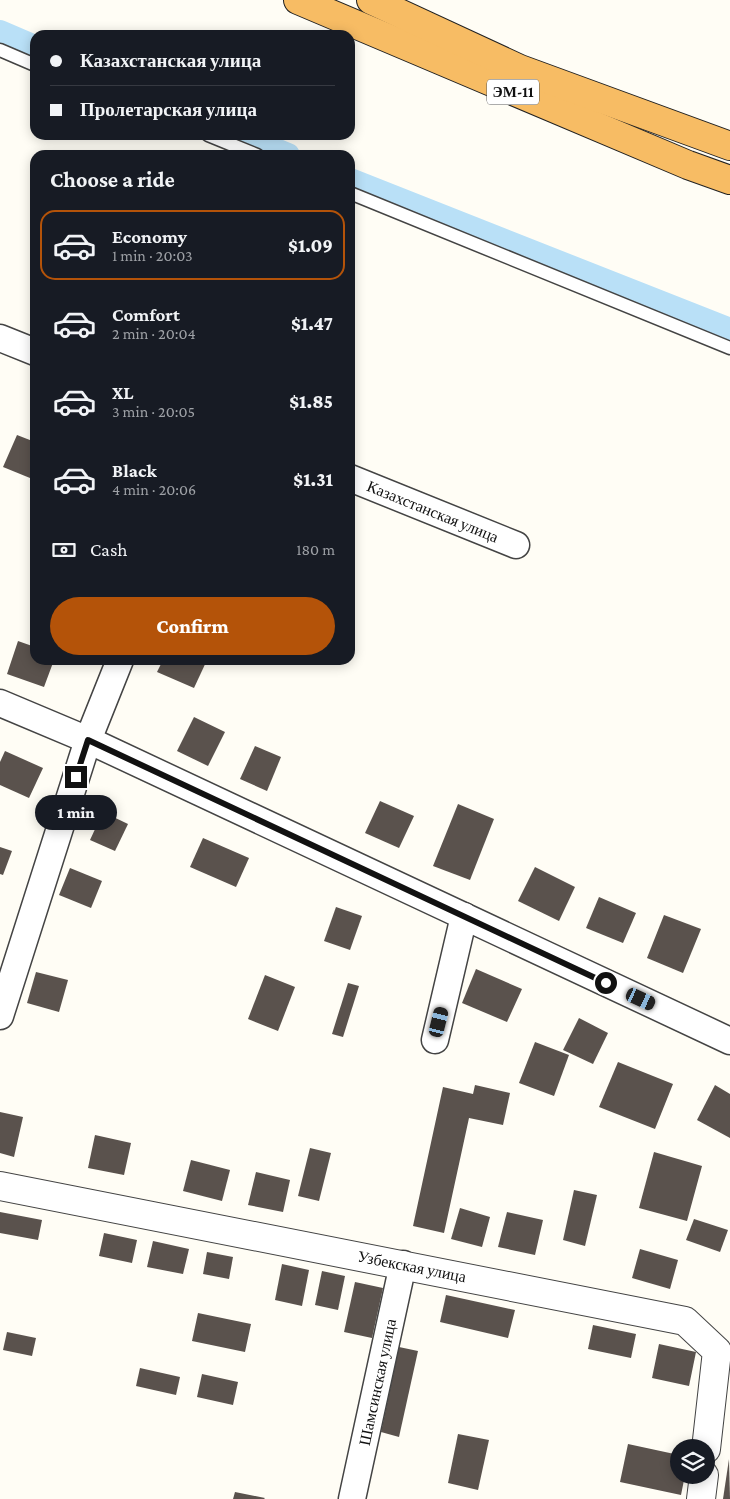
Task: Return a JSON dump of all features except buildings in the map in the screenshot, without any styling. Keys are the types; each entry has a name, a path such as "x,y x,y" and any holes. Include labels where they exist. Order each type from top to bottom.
{"highway":[{"name":"ЭМ-11","path":"298,0 670,157 730,180"},
{"name":"ЭМ-11","path":"371,0 520,69 730,146"}],"street":[{"path":"0,338 30,350"},
{"name":"Казахстанская улица","path":"355,480 516,544"},
{"path":"0,1016 88,740 118,665"},
{"path":"0,703 88,740 730,1041"},
{"path":"435,1040 464,916"},
{"name":"Узбекская улица","path":"0,1186 685,1321 716,1351 707,1439"},
{"name":"Шамсинская улица","path":"352,1499 402,1264"},
{"path":"701,1499 703,1484"}],"lane":[{"path":"0,50 30,62"},
{"path":"220,140 245,150"},
{"path":"355,195 730,348"}],"waterway":[{"path":"0,32 30,45"},
{"path":"252,140 276,150"},
{"path":"355,182 730,330"}],"route":[{"path":"76,777 88,740 606,983"}]}
